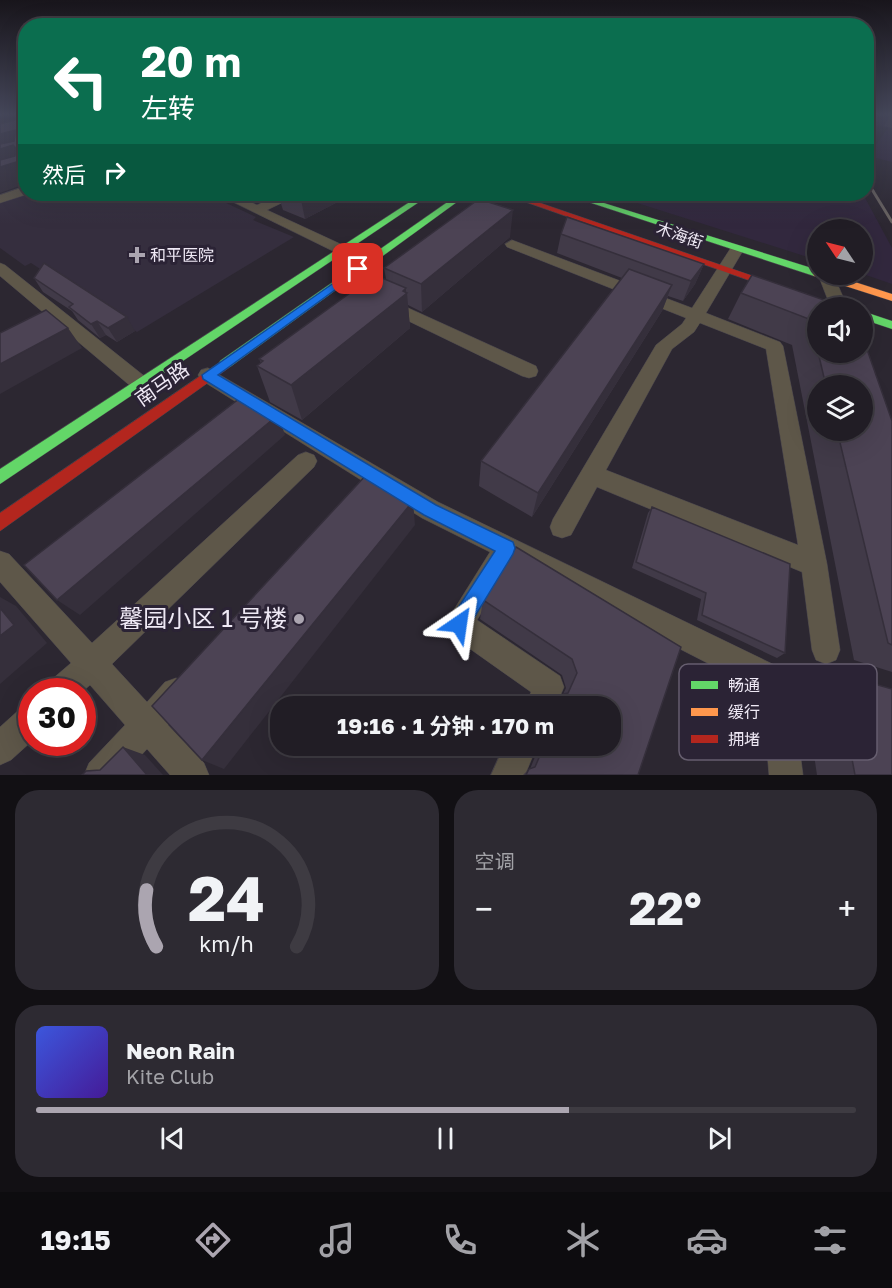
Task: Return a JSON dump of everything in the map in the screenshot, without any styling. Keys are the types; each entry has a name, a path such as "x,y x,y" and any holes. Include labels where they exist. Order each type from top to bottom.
{"main road":[{"name":"南马路","path":"0,477 416,201"},
{"name":"南马路","path":"0,523 454,201"},
{"name":"木海街","path":"528,201 811,297"},
{"name":"木海街","path":"590,201 807,271"},
{"name":"木海街","path":"852,285 892,298"},
{"path":"873,319 892,325"}],"street":[{"path":"0,199 18,193"},
{"path":"238,201 342,250"},
{"path":"257,210 276,201"},
{"path":"512,244 774,346 814,564 826,650"},
{"path":"562,527 665,345 688,328 737,249"},
{"path":"0,268 141,384"},
{"path":"340,282 529,370"},
{"path":"208,375 430,510 740,664"},
{"path":"76,678 306,461"},
{"path":"592,475 814,564"},
{"path":"507,548 459,624 549,687 545,696"},
{"path":"0,563 192,775"},
{"path":"100,775 194,673"},
{"path":"0,749 18,732"},
{"path":"508,775 517,756"},
{"path":"784,760 786,775"}],"shaded area":[{"path":"874,151 892,151 892,162 874,158"},
{"name":"和平医院","path":"18,196 18,201 222,201 256,217 253,220 294,237 137,332 31,263 25,266 0,248 0,202"},
{"path":"631,201 867,201 892,248 892,284 873,277 873,219 807,219 807,257"}],"building":[{"path":"16,151 18,151 18,161 0,167 0,160 15,156"},
{"path":"476,201 485,201 513,210 421,284 384,268"},
{"path":"567,217 704,264 691,281 561,234"},
{"path":"44,263 127,317 108,328 97,321 91,324 69,307 73,304 34,278"},
{"path":"629,269 672,285 538,493 481,461"},
{"path":"375,275 406,288 403,291 407,293 291,385 257,366 263,361 259,359"},
{"path":"752,275 815,297 807,297 807,318 741,293"},
{"path":"46,310 68,328 0,364 0,333"},
{"path":"821,363 872,363 892,421 892,645 888,643 840,441 873,441 873,375 823,375"},
{"path":"244,395 278,415 57,600 24,565"},
{"name":"馨园小区 1 号楼","path":"368,473 413,501 202,760 152,706"},
{"path":"652,507 790,564 785,653 702,615 706,593 636,562"},
{"path":"516,547 681,647 638,775 526,775 529,769 535,767 540,756 621,756 621,696 562,696 568,693 577,673 572,659 483,600"},
{"path":"0,608 14,625 0,636"},
{"path":"877,685 892,689 892,775 855,775 852,760 877,760"},
{"path":"123,747 147,775 82,775 86,771 100,770"}],"railway":[{"path":"874,193 892,222"}],"traffic: fast":[{"path":"0,477 416,201"},
{"path":"225,364 454,201"},
{"path":"590,201 807,270"},
{"path":"873,319 892,325"}],"traffic: slow":[{"path":"852,285 892,298"}],"traffic: jam":[{"path":"528,201 809,297"},
{"path":"0,523 225,364"}],"place":[{"name":"和平医院","path":"137,255"},
{"name":"馨园小区 1 号楼","path":"299,619"}],"route":[{"path":"358,269 208,375 430,510 507,548 459,624"}]}
